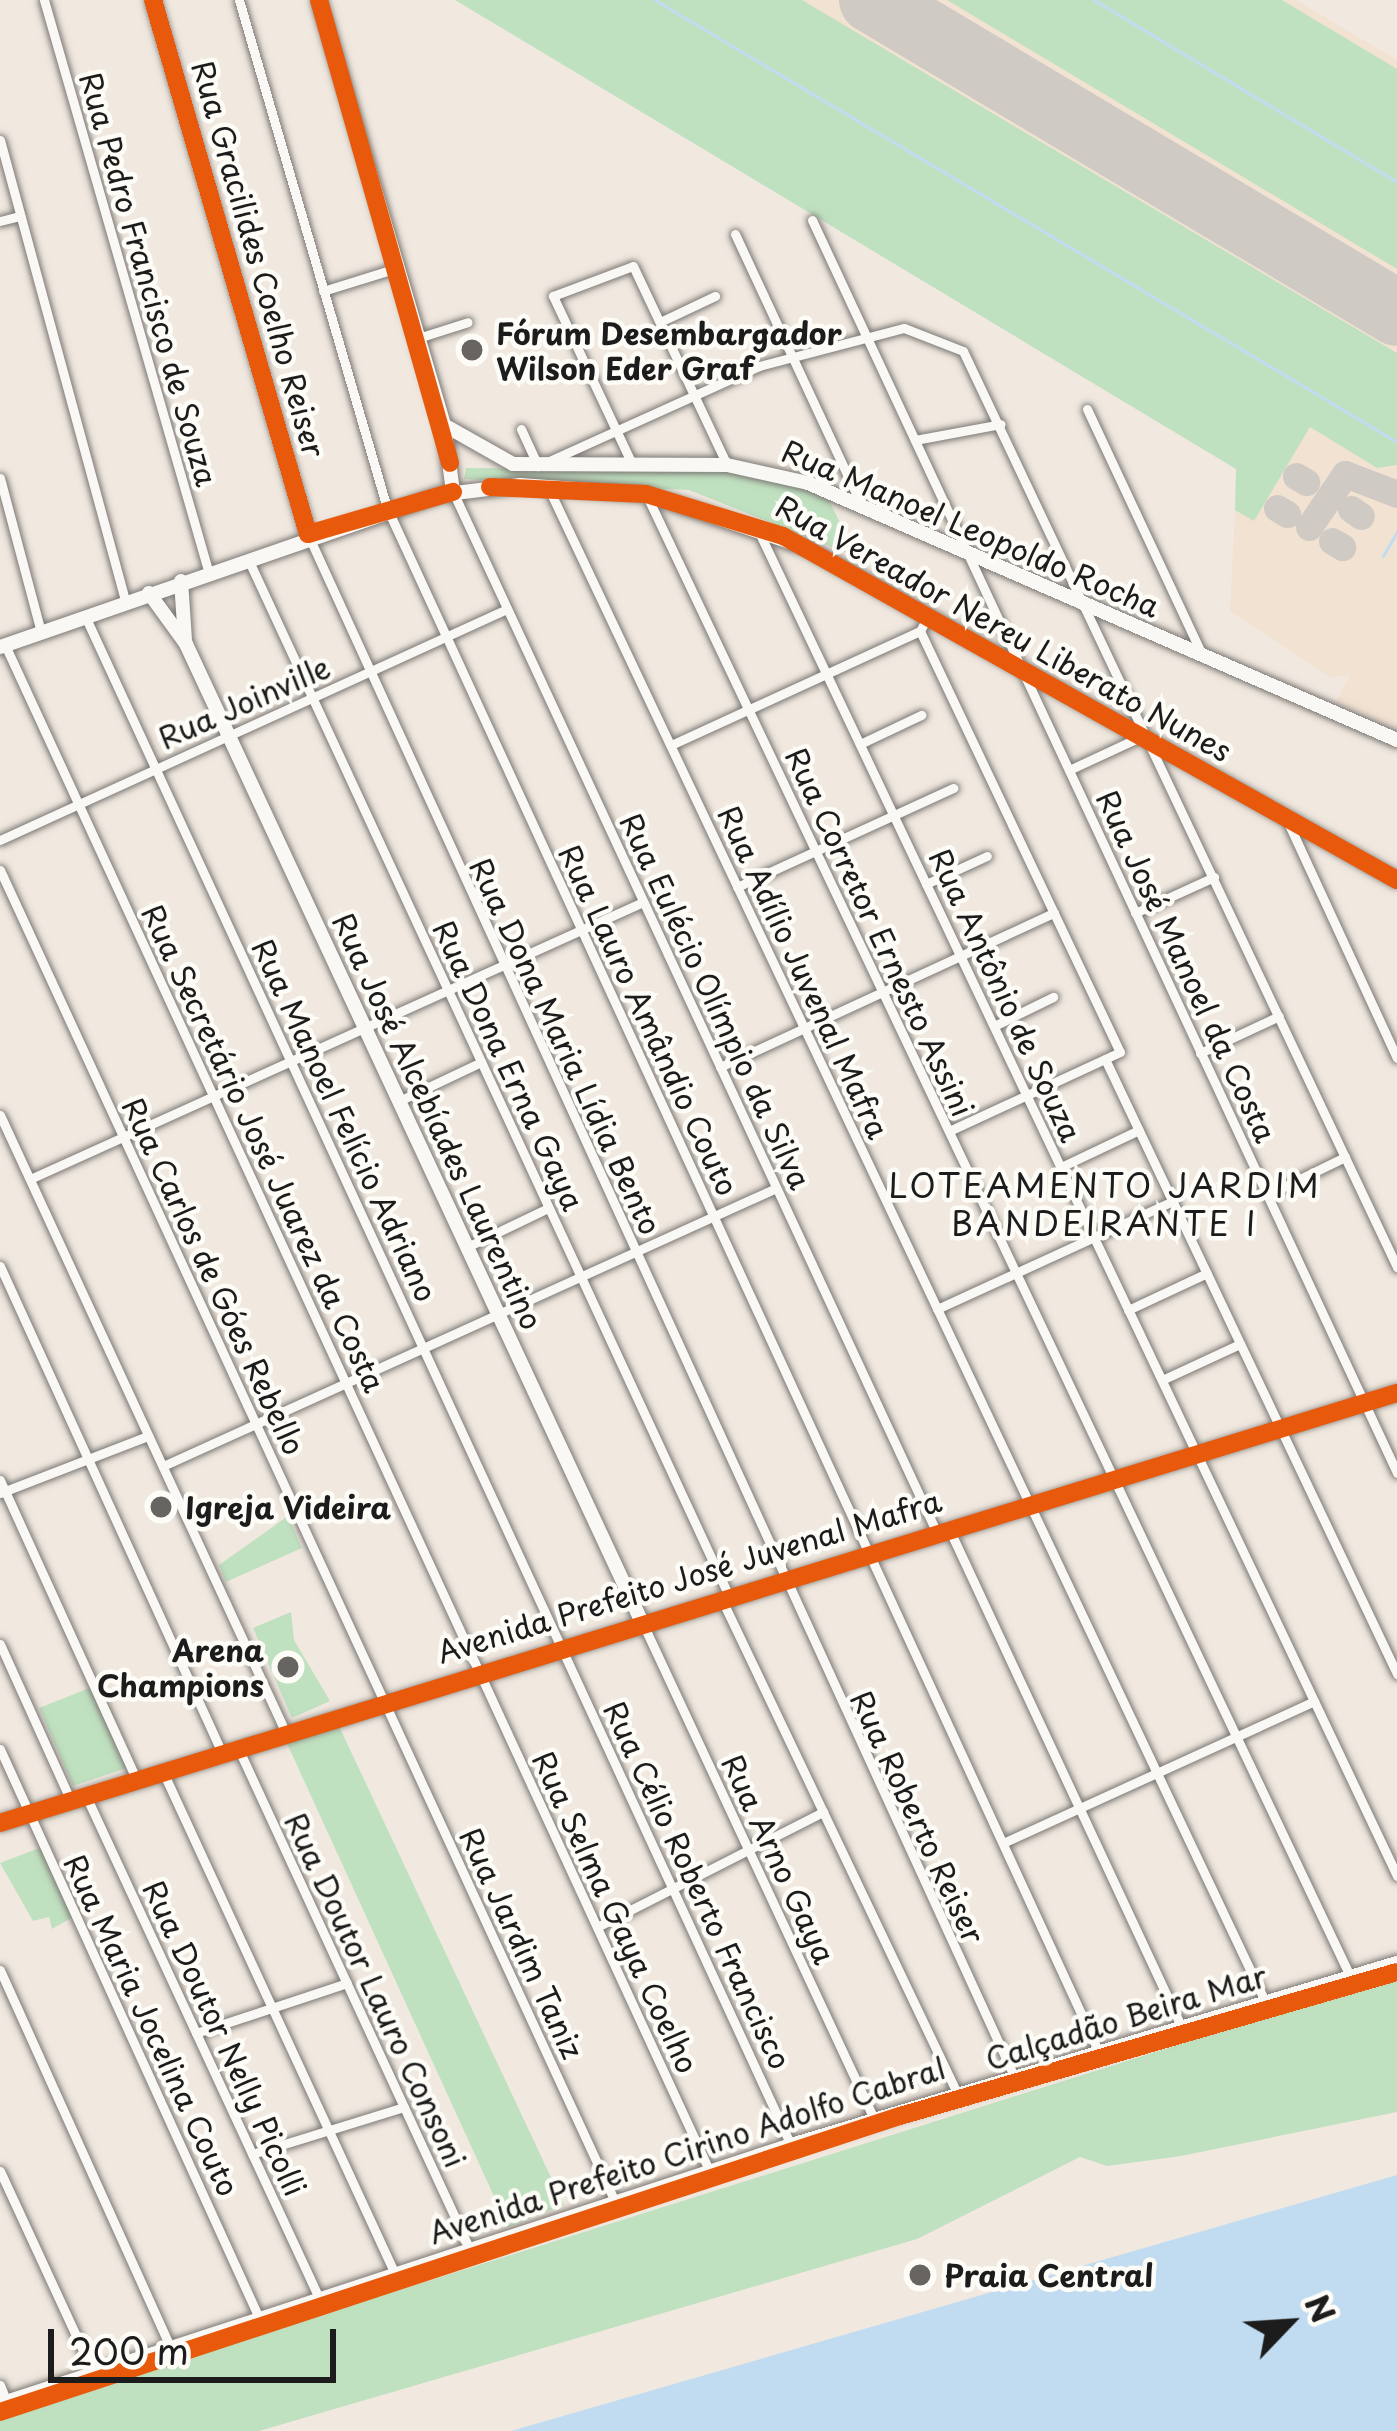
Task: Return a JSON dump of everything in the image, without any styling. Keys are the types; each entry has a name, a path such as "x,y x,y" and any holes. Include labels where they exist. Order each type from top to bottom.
{"main road":[{"name":"Rua Gracilides Coelho Reiser","path":"153,0 308,534"},
{"path":"319,0 444,425 453,492"},
{"name":"Rua Manoel Leopoldo Rocha","path":"444,425 477,453 538,466 727,464 862,506 1397,740"},
{"name":"Rua Vereador Nereu Liberato Nunes","path":"3,646 308,534 453,492 547,485 646,494 756,525 928,616 1397,880"},
{"name":"Rua José Alcebíades Laurentino","path":"181,581 185,644"},
{"name":"Rua José Alcebíades Laurentino","path":"149,593 185,644 641,1620"},
{"name":"Avenida Prefeito José Juvenal Mafra","path":"0,1823 641,1620 1397,1394"},
{"name":"Avenida Prefeito Cirino Adolfo Cabral","path":"4,2403 791,2145 1397,1963"}],"street":[{"name":"Rua Pedro Francisco de Souza","path":"44,0 208,571"},
{"name":"Rua Lauro Amândio Couto","path":"239,0 386,508 1098,2050"},
{"path":"0,140 125,601"},
{"path":"0,221 20,216"},
{"name":"Rua José Manoel da Costa","path":"812,220 1397,1473"},
{"path":"735,234 862,506"},
{"path":"632,464 554,296 633,266 727,464"},
{"path":"323,291 397,268"},
{"path":"660,322 715,296"},
{"path":"418,338 468,322"},
{"path":"521,428 538,466 694,394 794,358 914,328 952,343 1001,424 1397,1267"},
{"path":"1087,409 1202,655"},
{"path":"915,440 1001,424"},
{"path":"0,478 41,632"},
{"name":"Rua Adílio Juvenal Mafra","path":"547,485 1264,2001"},
{"name":"Rua Eulécio Olímpio da Silva","path":"453,492 776,1188 1181,2026"},
{"name":"Rua Corretor Ernesto Assini","path":"646,494 1350,1976"},
{"name":"Rua Antônio de Souza","path":"756,525 1397,1876"},
{"name":"Rua Dona Maria Lídia Bento","path":"308,534 367,673 783,1577"},
{"name":"Rua Dona Erna Gaya","path":"247,556 823,1812 957,2093"},
{"name":"Rua Joinville","path":"0,840 507,609"},
{"name":"Rua Manoel Felício Adriano","path":"85,616 561,1645"},
{"path":"670,746 920,631 928,616"},
{"path":"920,631 1120,1052 949,1131"},
{"name":"Rua Secretário José Juarez da Costa","path":"3,646 479,1672"},
{"path":"860,744 921,715"},
{"path":"1069,770 1146,739"},
{"path":"737,887 953,788"},
{"path":"1286,818 1397,1058"},
{"path":"926,884 987,856"},
{"name":"Rua Carlos de Góes Rebello","path":"0,869 384,1702"},
{"path":"1135,913 1214,877"},
{"path":"30,1179 644,902"},
{"path":"720,1067 1054,913"},
{"path":"994,1025 1053,998"},
{"path":"1200,1053 1279,1016"},
{"path":"1106,1059 1397,1674"},
{"path":"399,1101 481,1062"},
{"path":"0,1115 286,1733"},
{"path":"1060,1167 1139,1130"},
{"path":"0,1155 16,1149"},
{"path":"1267,1196 1346,1157"},
{"path":"163,1466 776,1188"},
{"path":"937,1309 1173,1201"},
{"path":"467,1246 548,1208"},
{"name":"Rua Doutor Lauro Consoni","path":"0,1266 88,1459 346,1983 470,2252"},
{"path":"1128,1310 1207,1273"},
{"path":"1162,1381 1240,1344"},
{"path":"137,1780 2,1488 148,1436"},
{"name":"Rua Roberto Reiser","path":"783,1577 1014,2076"},
{"name":"Rua Arno Gaya","path":"641,1620 874,2119"},
{"name":"Rua Doutor Nelly Picolli","path":"0,1644 196,2033 320,2300"},
{"name":"Rua Célio Roberto Francisco","path":"561,1645 791,2145"},
{"name":"Rua Selma Gaya Coelho","path":"479,1672 710,2172"},
{"path":"1003,1843 1314,1701"},
{"name":"Rua Jardim Taniz","path":"384,1702 616,2204"},
{"name":"Rua Maria Jocelina Couto","path":"0,1750 260,2320"},
{"path":"163,1772 396,2276"},
{"path":"597,1927 823,1812"},
{"path":"0,1970 172,2349"},
{"path":"196,2033 346,1983"},
{"path":"252,2154 404,2107"},
{"path":"0,2171 94,2374"},
{"path":"0,2385 4,2403"}],"shaded area":[{"path":"458,0 1296,0 1397,60 1397,728 1336,702 1350,675 1331,678 1230,611 1237,468"}],"green space":[{"path":"455,0 802,0 1397,353 1397,465 1377,468 1310,427 1254,521 1235,510 1236,469"},
{"path":"947,0 1282,0 1397,69 1397,269"},
{"path":"466,468 727,470 826,494 857,557 689,490 464,479"},
{"path":"288,1516 302,1548 226,1582 219,1565"},
{"name":"Arena Champions","path":"291,1612 294,1640 330,1701 292,1718 253,1628"},
{"path":"92,1687 127,1768 73,1786 39,1708"},
{"path":"338,1724 564,2205 508,2227 285,1739"},
{"path":"42,1847 73,1917 52,1929 49,1917 33,1921 0,1863"},
{"path":"1397,1976 1397,2112 1181,2156 1107,2166 1080,2157 917,2239 259,2431 0,2431 0,2417 95,2386"}],"water":[{"path":"1397,2175 1397,2431 511,2431"}],"waterway":[{"path":"655,0 1397,442"},
{"path":"1094,0 1397,182"},
{"path":"1383,556 1397,532"}],"taxiway":[{"path":"1309,527 1345,474 1397,494"},
{"path":"1296,476 1306,482"},
{"path":"1277,508 1287,514"},
{"path":"1351,509 1361,516"},
{"path":"1332,541 1342,547"}],"runway":[{"path":"872,0 1397,313"}],"cycle path":[{"path":"153,0 308,534 453,492"},
{"path":"319,0 450,463"},
{"path":"490,487 646,494 783,536 1397,880"},
{"path":"0,1823 1397,1393"},
{"name":"Calçadão Beira Mar","path":"0,2412 900,2116 1397,1972"}],"place":[{"name":"Fórum Desembargador Wilson Eder Graf","path":"472,350"},
{"name":"Igreja Videira","path":"161,1507"},
{"name":"Arena Champions","path":"288,1667"},
{"name":"Praia Central","path":"920,2275"}],"district":[{"name":"LOTEAMENTO JARDIM BANDEIRANTE I","path":"1105,1204"}]}
